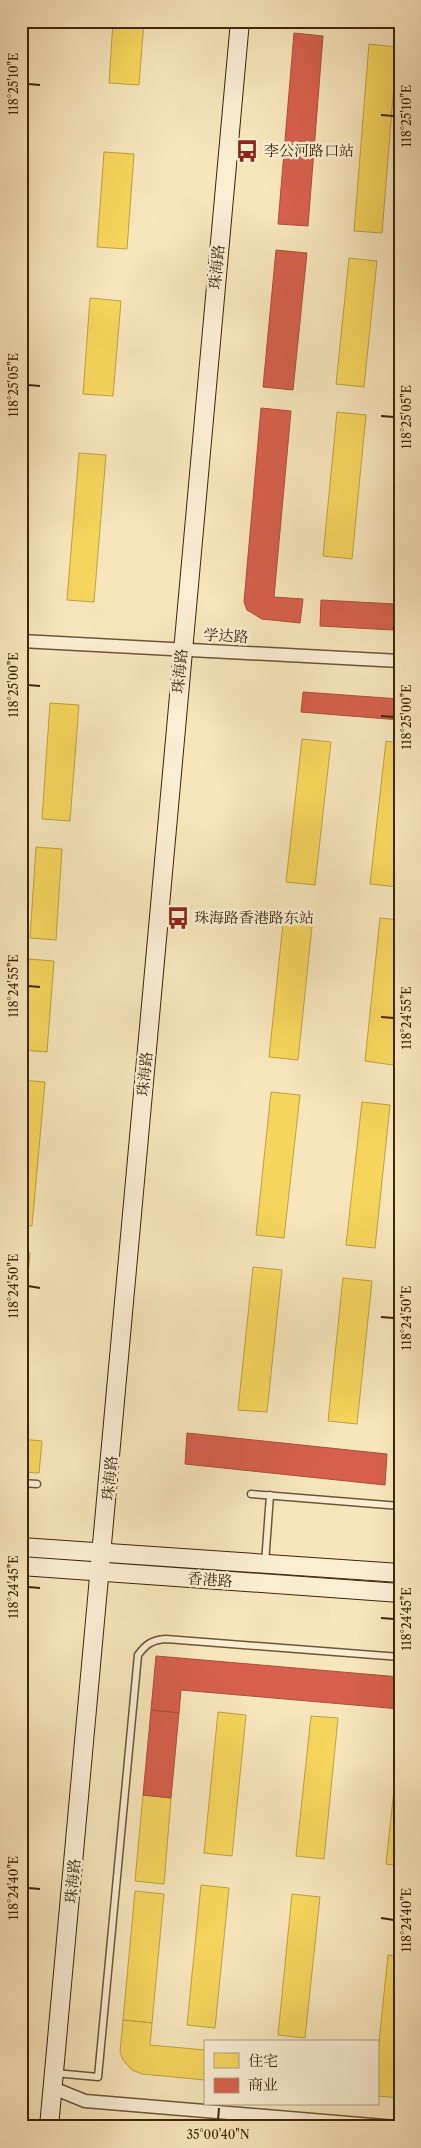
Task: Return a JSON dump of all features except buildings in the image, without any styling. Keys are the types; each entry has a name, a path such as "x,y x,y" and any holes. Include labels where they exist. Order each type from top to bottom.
{"main road":[{"name":"珠海路","path":"49,2127 102,1572 182,650 240,21"},
{"name":"香港路","path":"21,1547 400,1573"},
{"name":"香港路","path":"21,1566 400,1593"}],"street":[{"name":"学达路","path":"21,641 400,661"},
{"path":"54,2081 85,2101 396,2127"}],"lane":[{"path":"21,1483 37,1484"},
{"path":"251,1494 400,1506"},
{"path":"265,1564 270,1495"},
{"path":"54,2081 98,2077 138,1656 145,1645 155,1640 166,1639 400,1657"}],"place":[{"name":"李公河路口站","path":"247,151"},
{"name":"珠海路香港路东站","path":"178,918"}]}
